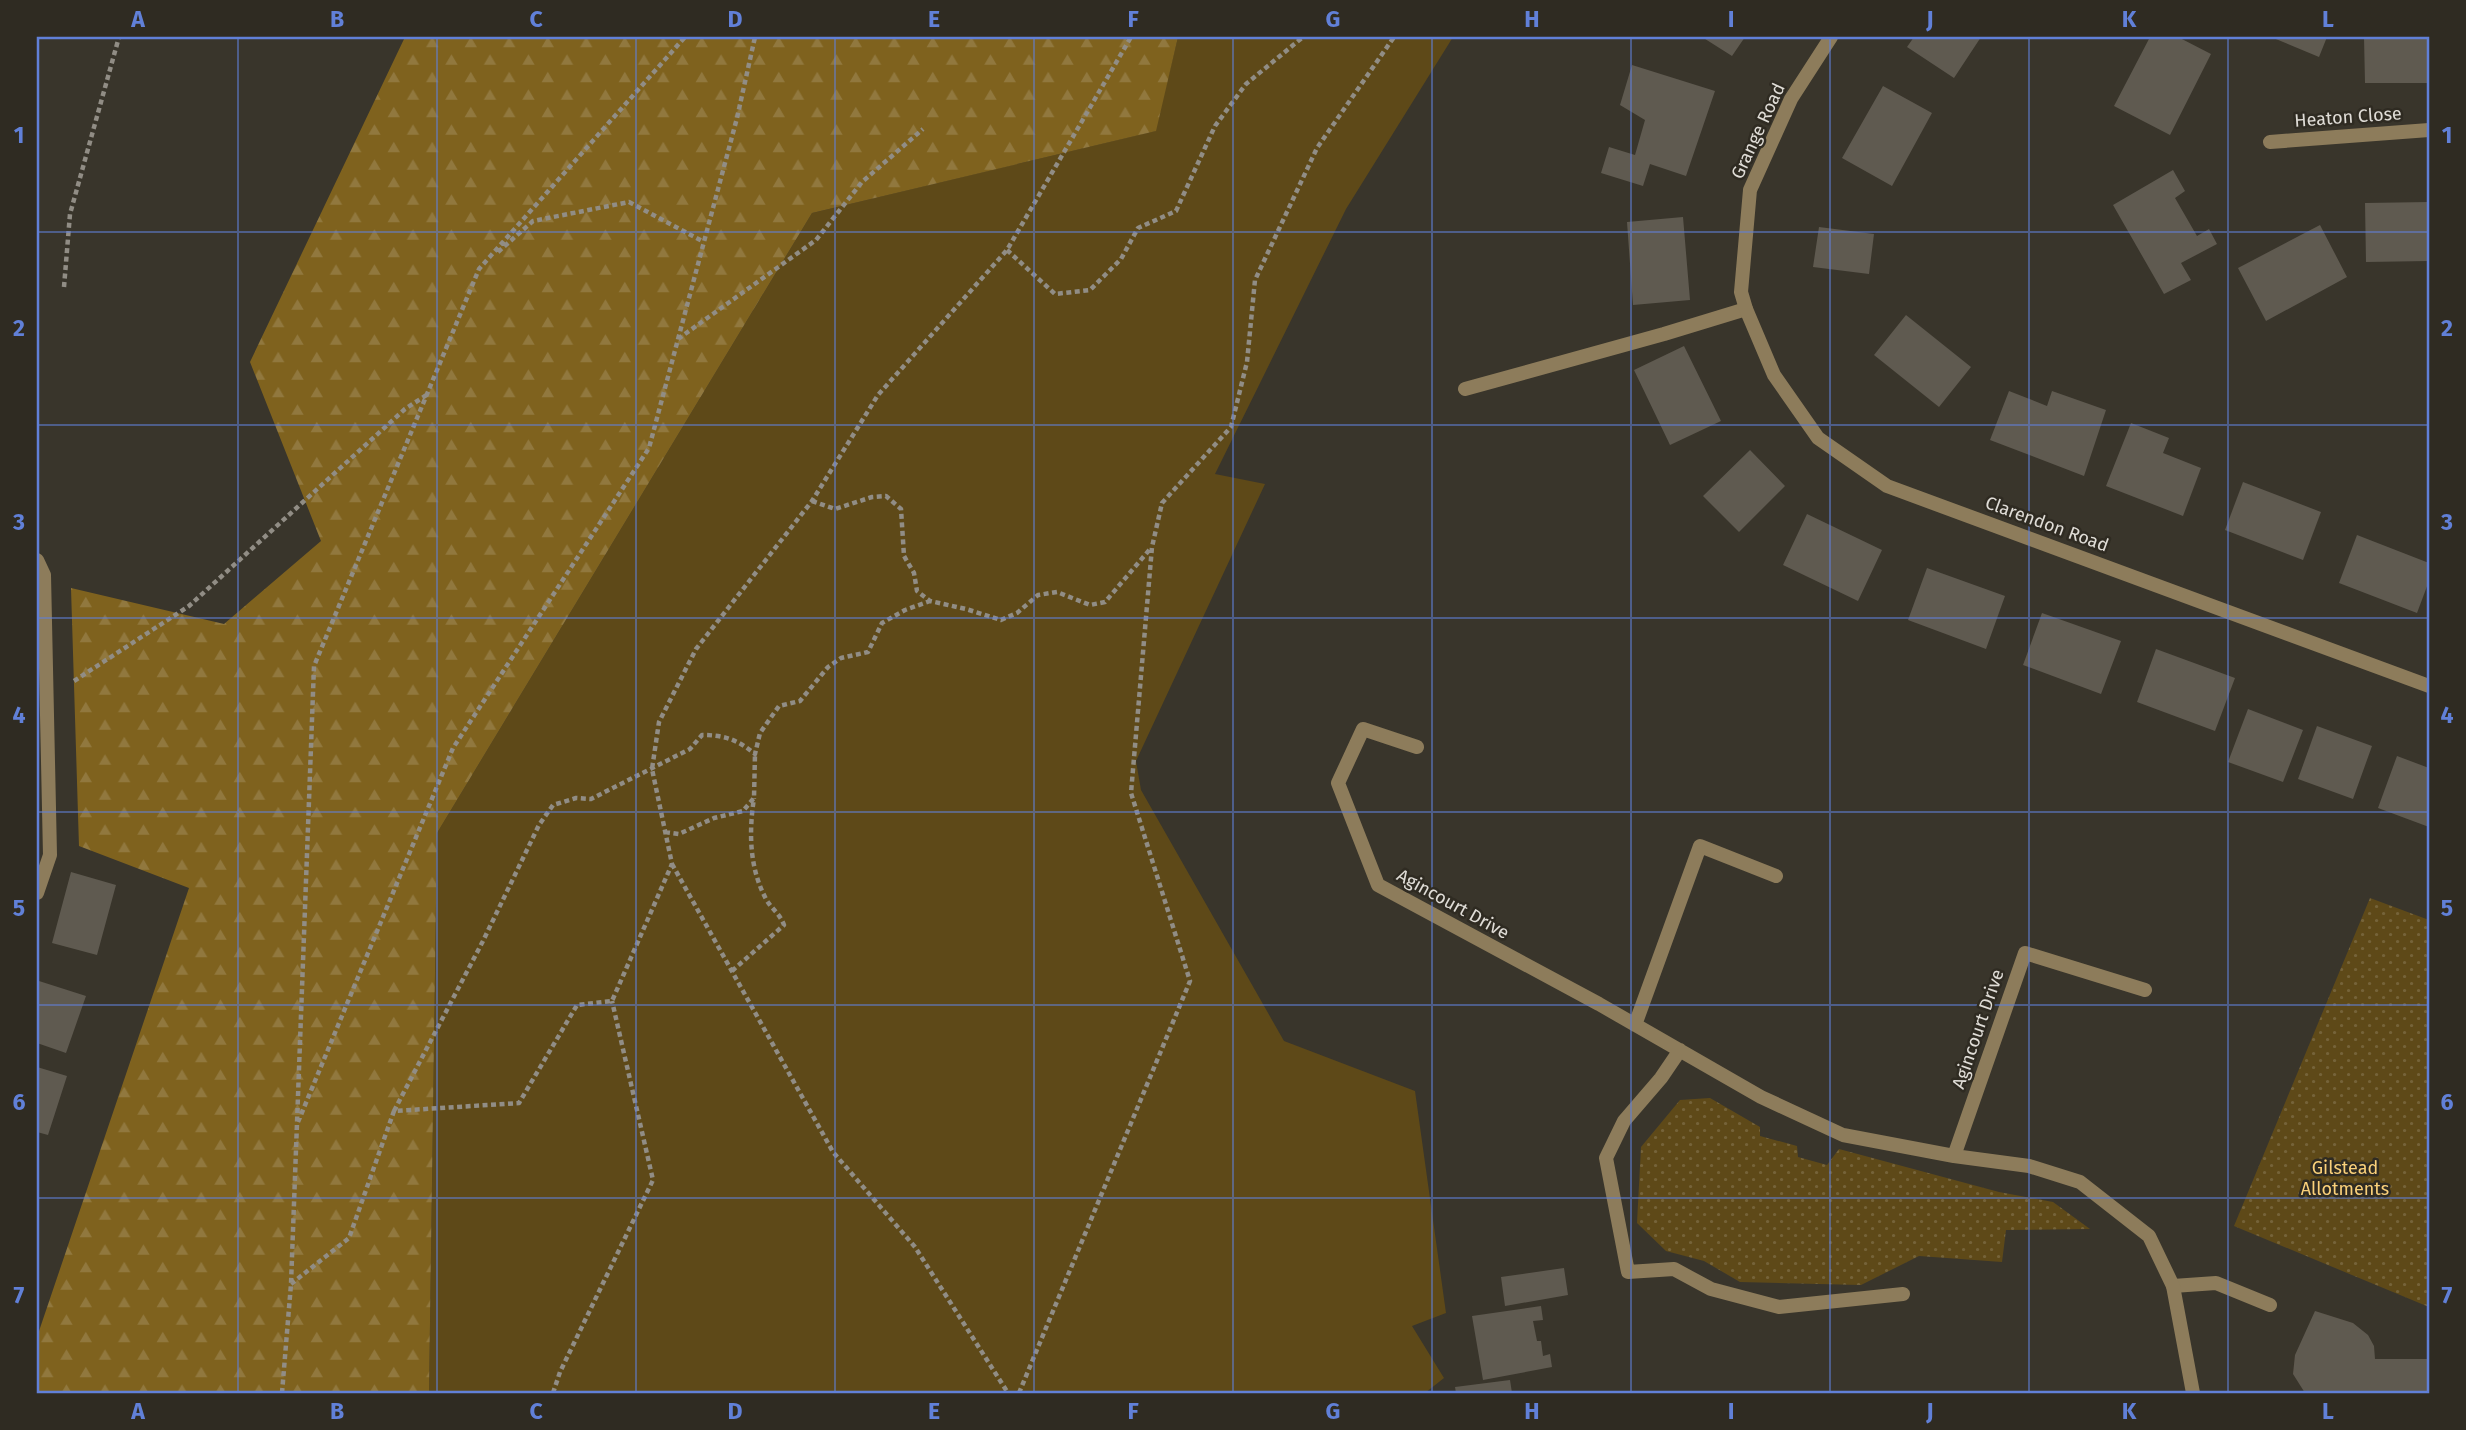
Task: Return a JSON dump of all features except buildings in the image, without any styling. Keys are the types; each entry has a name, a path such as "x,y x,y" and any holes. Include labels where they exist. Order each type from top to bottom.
{"street":[{"name":"Grange Road","path":"1741,292 1750,190 1791,99 1831,37"},
{"name":"Heaton Close","path":"2270,142 2429,130"},
{"name":"Clarendon Road","path":"1741,292 1745,309 1774,375 1818,438 1887,486 2429,686"},
{"path":"1465,388 1745,309"},
{"path":"37,560 44,575 50,855 37,892"},
{"name":"Agincourt Drive","path":"1417,747 1363,729 1338,783 1378,885 1635,1025 1760,1097 1843,1135 1954,1156 2029,1166 2080,1182 2149,1236 2173,1286 2193,1393"},
{"path":"1635,1025 1700,846 1776,876"},
{"name":"Agincourt Drive","path":"1954,1156 2025,953 2145,990"},
{"path":"1680,1050 1661,1078 1624,1121 1605,1158 1628,1272 1674,1269 1711,1289 1779,1307 1903,1294"},
{"path":"2173,1286 2216,1283 2270,1305"}],"path":[{"path":"64,287 70,214 119,37"},
{"path":"282,1393 291,1284 314,666 479,269 685,37"},
{"path":"296,1126 453,748 649,448 737,118 755,37"},
{"path":"1008,1393 915,1247 834,1152 672,864 652,769 659,722 696,649 812,501 878,395 1007,250 1131,37"},
{"path":"1007,250 1055,294 1090,290 1121,259 1138,228 1177,211 1215,126 1246,84 1303,37"},
{"path":"1019,1393 1190,981 1131,793 1152,547 1162,503 1231,426 1247,362 1255,280 1317,148 1394,37"},
{"path":"678,340 816,240 862,183 923,129"},
{"path":"479,269 533,220 629,202 704,242"},
{"path":"47,699 189,606 405,409 428,394"},
{"path":"812,501 835,509 872,497 886,496 901,509 904,556 914,573 917,591 930,601 1001,620 1017,613 1038,595 1057,592 1090,605 1105,602 1152,547"},
{"path":"732,971 783,925 780,914 765,899 753,862 750,823 754,797 755,754 760,733 779,706 800,701 828,667 841,658 868,652 882,623 905,610 930,601"},
{"path":"291,1284 349,1238 394,1111 483,941 539,825 553,806 576,798 591,799 690,749 702,736 720,735 739,741 755,754"},
{"path":"665,832 680,834 714,818 743,811 754,797"},
{"path":"553,1393 560,1372 653,1180 612,1001 672,864"},
{"path":"394,1111 519,1103 577,1005 612,1001"}],"green space":[{"path":"405,37 1178,37 1156,131 812,213 437,833 429,1393 37,1393 37,1337 189,888 79,846 71,588 224,624 321,541 250,362"},
{"path":"1178,37 1453,37 1346,209 1215,474 1265,484 1136,761 1141,790 1284,1041 1415,1091 1446,1313 1412,1326 1444,1378 1425,1393 429,1393 437,833 812,213 1155,131"},
{"name":"Gilstead Allotments","path":"2370,898 2429,920 2429,1307 2234,1226"},
{"path":"1710,1098 1760,1127 1760,1136 1797,1146 1798,1157 1827,1165 1839,1149 1999,1192 2053,1202 2090,1229 2006,1230 2002,1262 1919,1256 1861,1285 1740,1282 1704,1261 1666,1251 1637,1223 1641,1147 1680,1100"}]}
